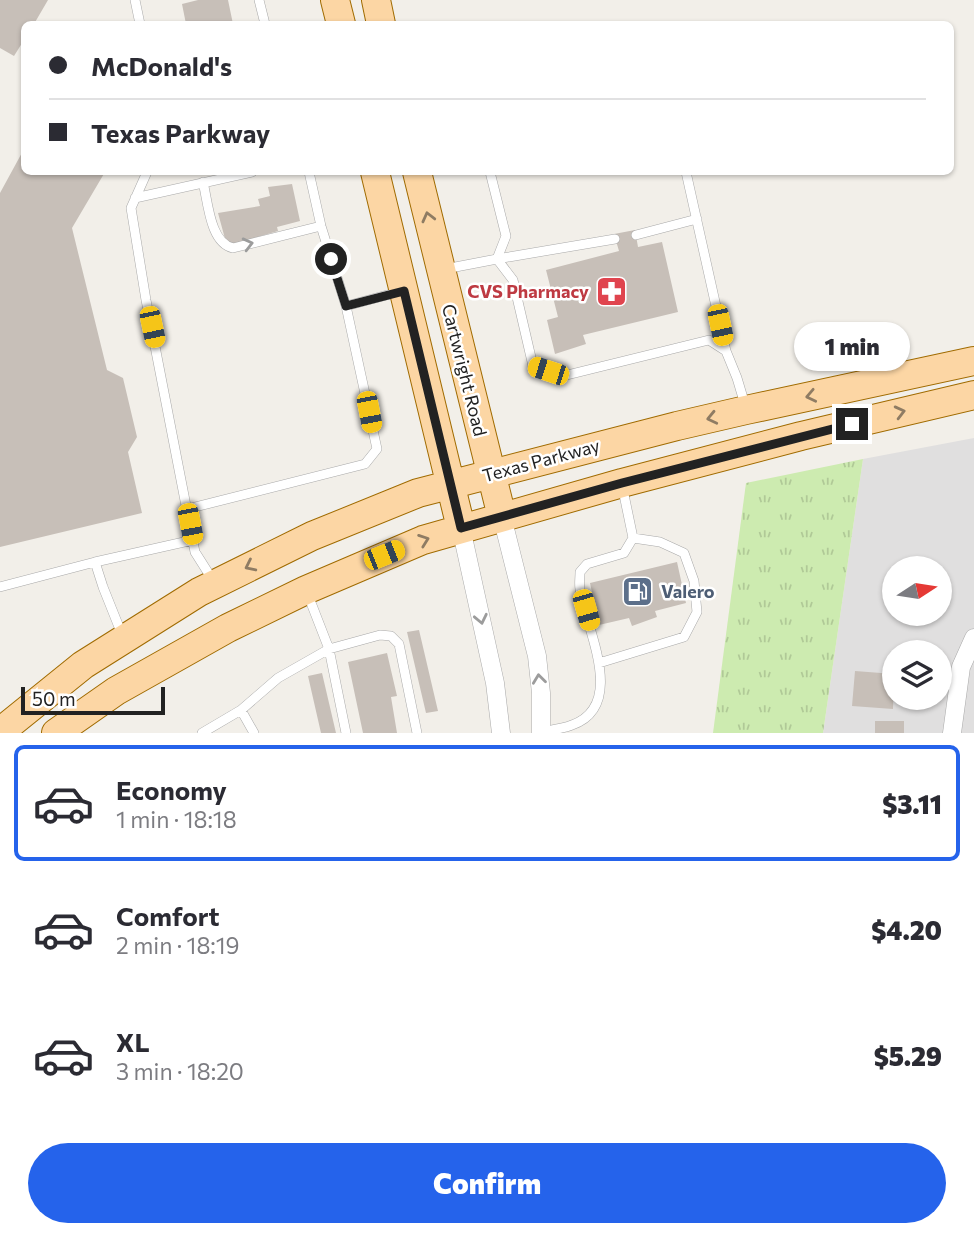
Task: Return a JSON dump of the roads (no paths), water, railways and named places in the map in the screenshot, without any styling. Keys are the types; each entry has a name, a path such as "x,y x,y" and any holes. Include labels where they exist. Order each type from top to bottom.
{"main road":[{"path":"335,0 340,21"},
{"path":"376,0 380,21"},
{"path":"376,175 461,528"},
{"name":"Cartwright Road","path":"418,175 502,517"},
{"name":"Texas Parkway","path":"0,732 83,665 215,583 312,536 418,494 611,442 974,361"},
{"path":"56,733 116,691 228,628 306,590 423,540 622,483 974,395"}],"street":[{"name":"Cartwright Road","path":"502,517 537,656 541,694 539,733"},
{"path":"461,528 495,683 501,733"},
{"path":"952,733 961,667 974,638"}],"lane":[{"path":"135,0 139,21"},
{"path":"259,0 264,21"},
{"path":"146,175 131,208 146,300 195,552 215,583"},
{"path":"135,198 237,175"},
{"path":"187,509 365,464 377,449 346,306 321,226 310,175"},
{"path":"491,175 506,236 497,258"},
{"path":"688,175 726,351 746,410"},
{"path":"203,182 214,231 226,247 233,248 321,226"},
{"path":"636,235 697,219"},
{"path":"441,270 615,239"},
{"path":"497,258 513,280 533,366 563,376 709,340 726,351"},
{"path":"346,306 404,291"},
{"path":"539,733 574,725 592,712 601,692 599,663 580,588 580,572 587,564 624,553 633,538 622,483"},
{"path":"599,663 684,637 697,612 694,581 684,553 660,542 633,538"},
{"path":"0,587 193,540"},
{"path":"95,562 123,638"},
{"path":"306,590 330,649 346,733"},
{"path":"202,733 241,710 278,678 330,649 380,635 391,636 399,644 417,733"},
{"path":"241,710 254,733"}],"place":[{"name":"CVS Pharmacy","path":"612,291"},
{"name":"Valero","path":"638,591"}]}
